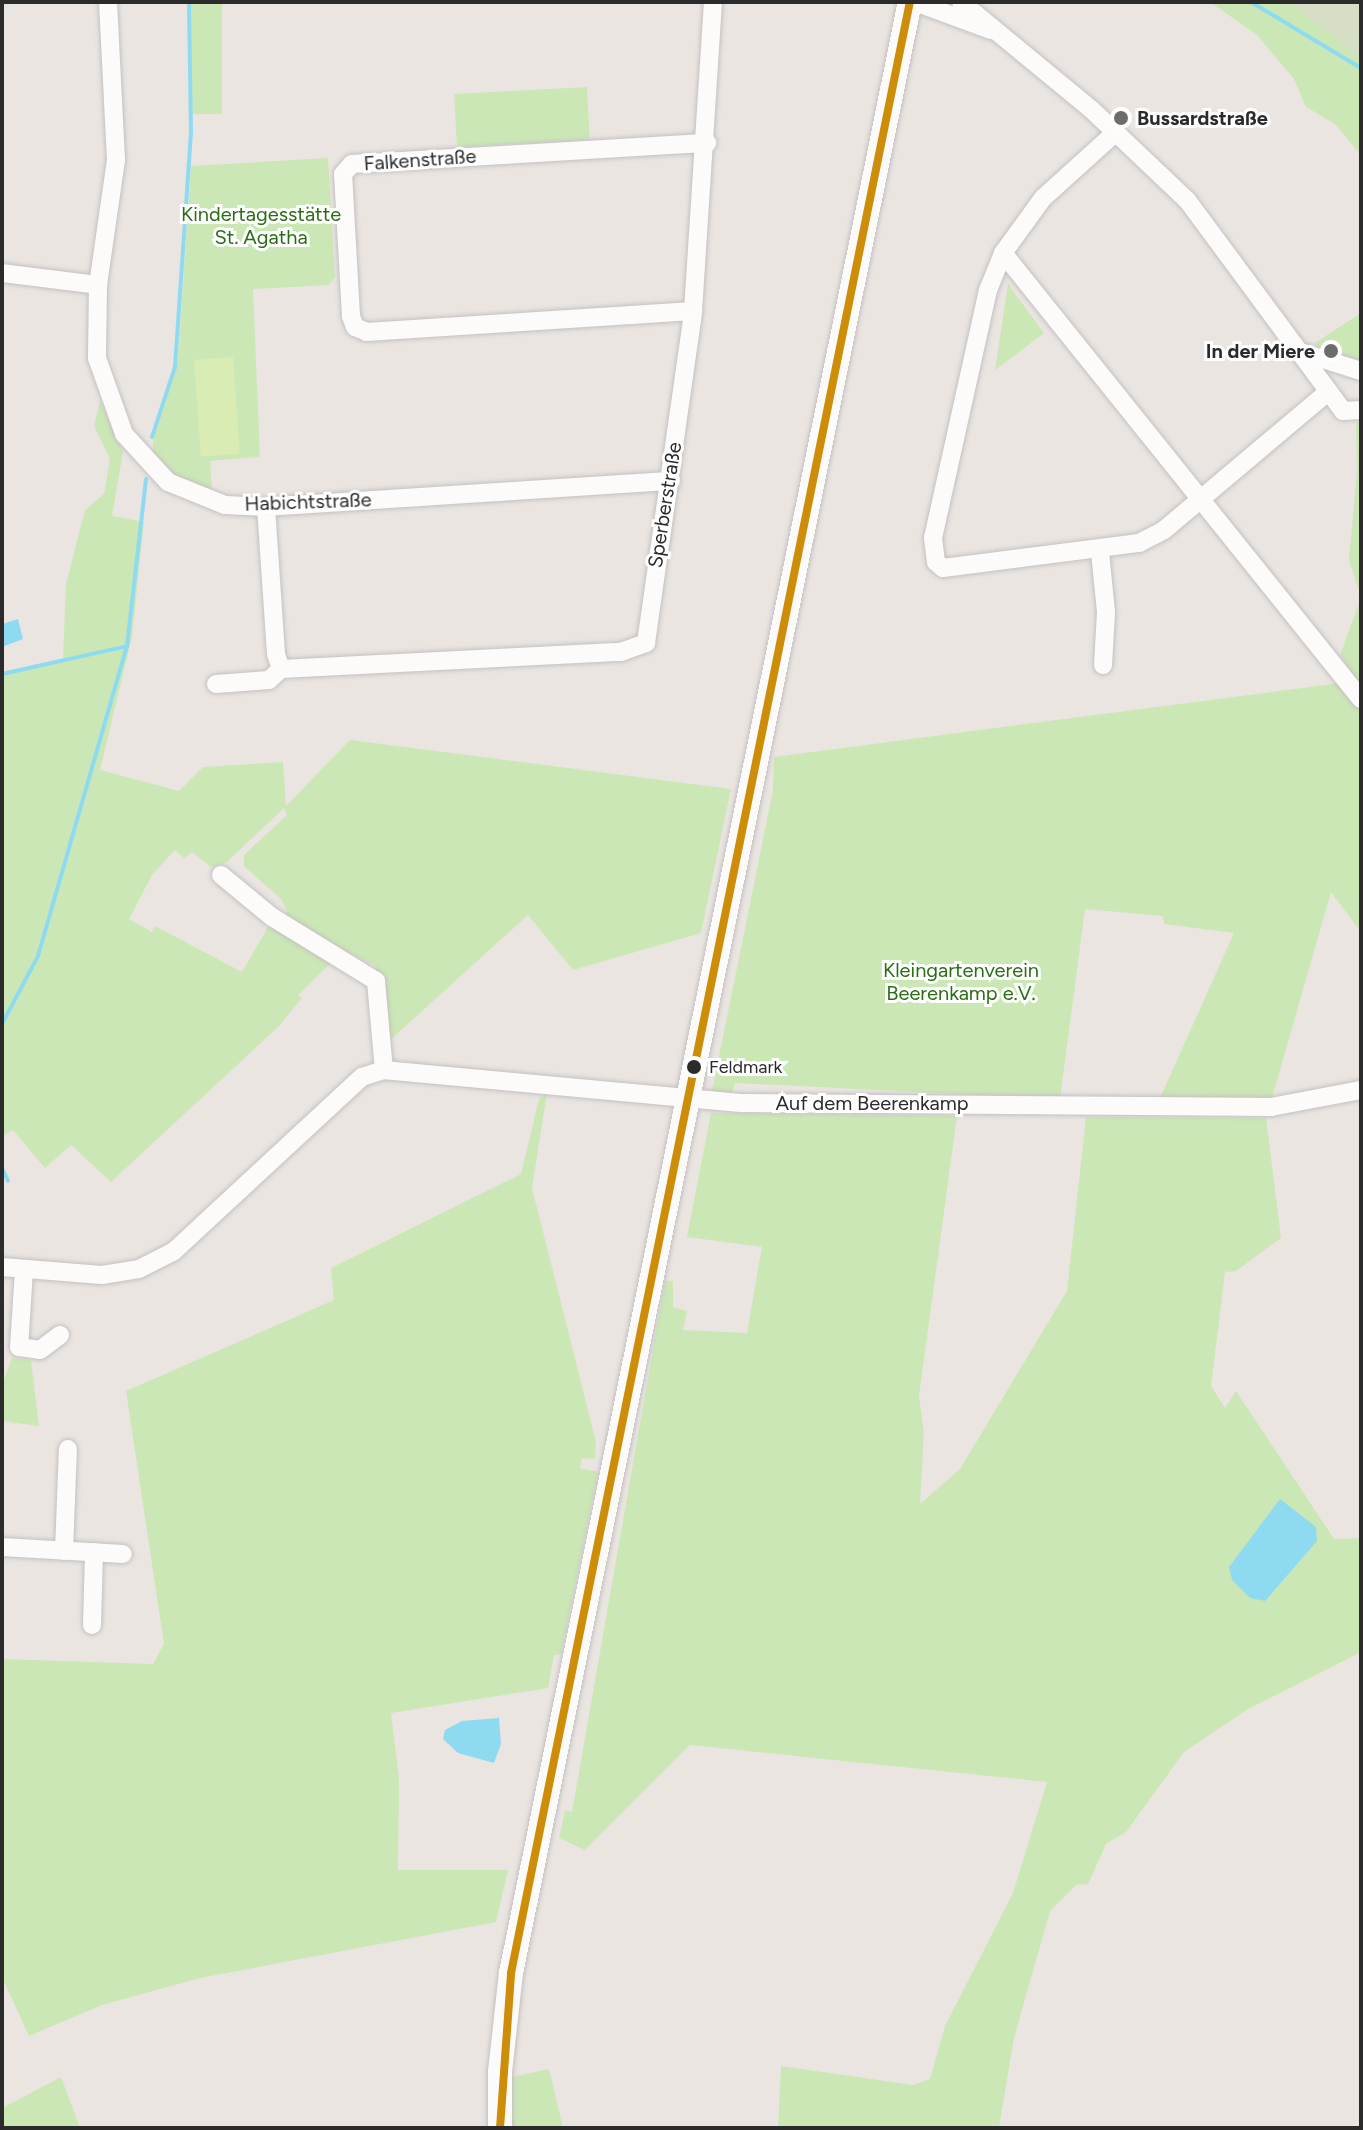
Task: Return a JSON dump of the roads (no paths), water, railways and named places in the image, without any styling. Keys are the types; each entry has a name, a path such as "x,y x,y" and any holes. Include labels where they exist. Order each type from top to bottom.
{"main road":[{"path":"500,2128 500,2072 511,1973 912,2"}],"street":[{"name":"Habichtstraße","path":"108,2 116,160 98,285 97,358 124,434 177,489 225,505 266,507 671,481"},
{"name":"Sperberstraße","path":"216,684 269,680 281,669 621,652 646,643 693,311 707,143 713,2"},
{"path":"912,2 991,30"},
{"path":"961,2 980,14 991,30 1116,132 1187,200 1304,353 1343,411 1361,410"},
{"path":"1116,132 1034,208 1003,253 988,290 932,551 943,568 1100,552 1139,543 1164,530 1328,392"},
{"name":"Falkenstraße","path":"693,311 367,332 355,327 351,316 343,174 352,164 707,143"},
{"path":"1003,253 1202,495 1361,699"},
{"path":"2,273 98,285"},
{"path":"1304,353 1361,371"},
{"path":"266,507 276,654 281,669"},
{"path":"1100,552 1106,612 1103,665"},
{"path":"221,875 272,917 376,981 384,1070"},
{"name":"Auf dem Beerenkamp","path":"2,1267 102,1275 139,1269 173,1252 362,1077 384,1070 408,1069 688,1102 1271,1107 1361,1090"},
{"path":"24,1270 19,1347 40,1350 60,1335"},
{"path":"64,1551 68,1449"},
{"path":"2,1547 123,1554"},
{"path":"92,1625 94,1552"}],"water":[{"path":"18,619 23,639 2,647 2,624"},
{"path":"1280,1499 1316,1527 1317,1541 1265,1601 1250,1598 1232,1580 1229,1567"},
{"path":"499,1718 501,1744 494,1763 458,1753 443,1739 445,1730 462,1721"}],"waterway":[{"path":"152,437 175,367 191,132 189,2"},
{"path":"1251,2 1361,68"},
{"path":"2,674 127,646 146,479"},
{"path":"2,1024 38,956 127,646"},
{"path":"2,1168 8,1181"}],"place":[{"name":"Bussardstraße","path":"1121,118"},
{"name":"In der Miere","path":"1331,351"},
{"name":"Feldmark","path":"694,1067"}],"park label":[{"name":"Kindertagesstätte St. Agatha","path":"261,226"},
{"name":"Kleingartenverein Beerenkamp e.V.","path":"961,982"}]}
